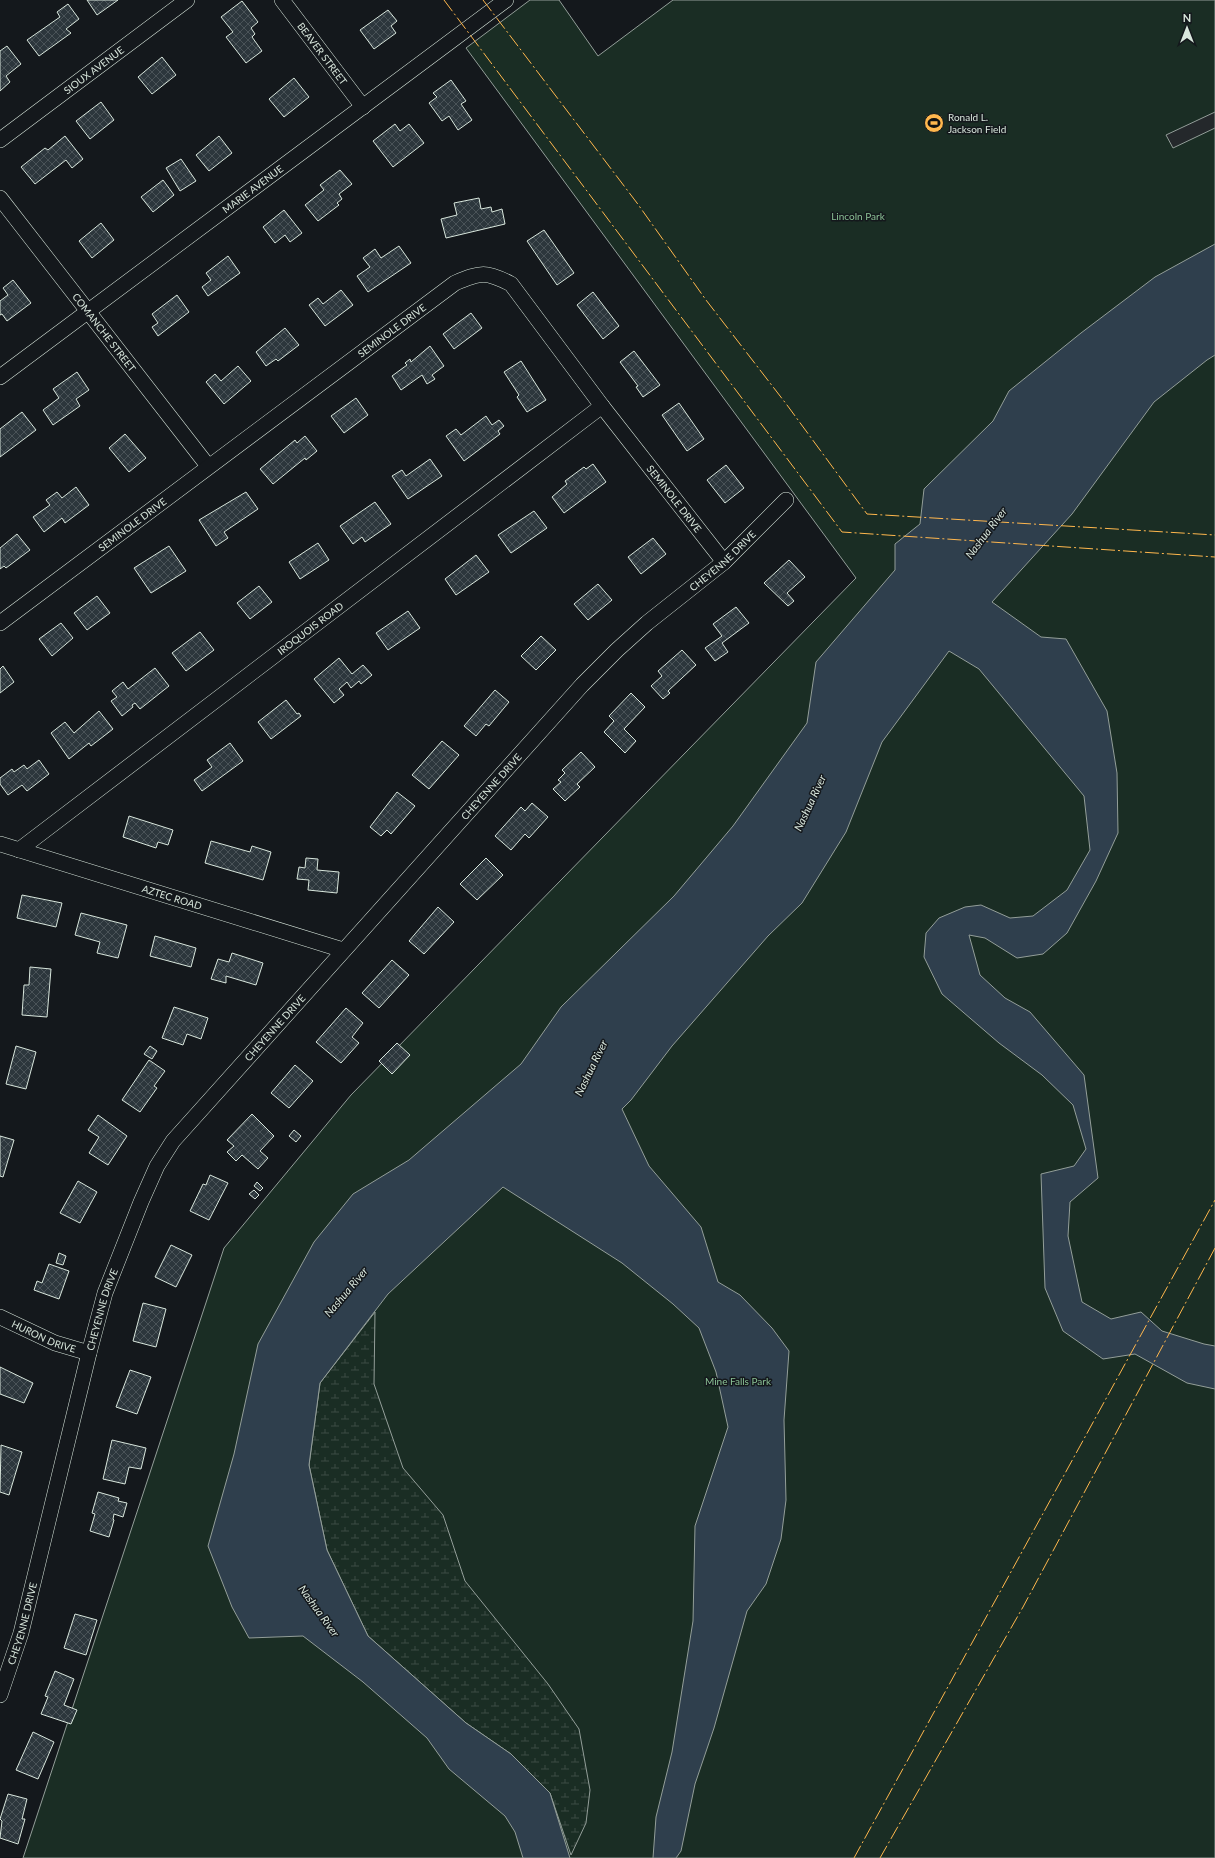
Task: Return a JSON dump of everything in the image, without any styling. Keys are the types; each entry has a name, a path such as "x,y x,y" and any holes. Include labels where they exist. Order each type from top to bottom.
{"street":[{"name":"SIOUX AVENUE","path":"0,140 187,0"},
{"name":"BEAVER STREET","path":"282,0 363,107"},
{"name":"MARIE AVENUE","path":"0,377 506,0"},
{"name":"COMANCHE STREET","path":"0,198 208,466"},
{"name":"SEMINOLE DRIVE","path":"0,622 455,284 471,276 491,274 511,284 602,406 724,562"},
{"name":"IROQUOIS ROAD","path":"19,850 602,406"},
{"name":"CHEYENNE DRIVE","path":"1,1688 21,1633 105,1293 141,1202 164,1154 194,1116 587,680 647,623 724,562 786,500"},
{"name":"AZTEC ROAD","path":"0,844 343,950"},
{"name":"HURON DRIVE","path":"0,1317 45,1338 89,1353"}],"green space":[{"name":"Mine Falls Park","path":"530,0 559,0 598,56 673,0 1215,0 1215,1858 23,1858 224,1248 351,1095 856,578 466,48"},
{"path":"375,1312 374,1384 403,1468 443,1515 465,1581 548,1684 579,1729 590,1790 586,1823 571,1855 550,1793 511,1754 466,1723 368,1636 327,1550 309,1465 320,1383"}],"shaded area":[{"path":"1215,112 1215,128 1173,148 1166,135"}],"water":[{"name":"Nashua River","path":"1215,244 1215,355 1154,402 1072,514 992,602 1041,637 1066,639 1107,711 1117,773 1118,833 1096,881 1067,933 1043,954 1017,958 985,938 969,935 980,975 1005,998 1030,1012 1084,1075 1098,1178 1070,1202 1068,1236 1082,1302 1111,1319 1141,1312 1162,1331 1215,1346 1215,1389 1187,1383 1135,1354 1103,1359 1063,1331 1045,1288 1041,1174 1074,1166 1086,1149 1073,1105 1042,1075 999,1043 942,994 924,957 926,933 939,918 965,907 981,905 1010,918 1033,916 1067,890 1090,850 1084,796 979,669 949,651 882,742 846,832 802,903 768,936 672,1046 631,1100 622,1109 649,1166 701,1227 718,1282 740,1295 772,1328 789,1351 784,1420 786,1500 781,1539 766,1584 747,1611 714,1728 695,1784 681,1851 676,1858 653,1858 656,1817 672,1752 693,1621 695,1526 728,1427 716,1372 699,1328 673,1304 622,1263 503,1187 388,1294 320,1383 309,1465 327,1550 368,1636 466,1723 511,1754 550,1793 570,1858 523,1858 515,1832 505,1816 449,1769 427,1738 363,1682 303,1636 249,1638 232,1607 208,1546 234,1454 258,1344 314,1242 353,1194 409,1160 521,1064 561,1007 674,896 733,826 807,723 816,662 895,570 895,544 920,524 924,489 993,421 1009,391 1081,333 1155,277"}],"building":[{"path":"87,0 118,0 97,15"},
{"path":"242,1 258,22 251,28 255,34 252,37 262,51 246,63 226,37 233,32 221,17"},
{"path":"68,4 79,19 66,29 71,33 39,56 27,40 60,17 57,12"},
{"path":"388,10 397,21 391,26 396,33 374,49 360,30"},
{"path":"7,46 21,64 6,76 10,82 0,91 0,51"},
{"path":"162,57 176,75 152,94 138,77"},
{"path":"294,78 309,97 284,117 269,99"},
{"path":"451,80 466,101 461,104 472,120 458,130 449,116 442,121 429,103 437,97 433,93"},
{"path":"101,102 114,120 90,139 76,121"},
{"path":"395,124 400,131 409,124 424,143 393,167 373,141"},
{"path":"65,136 83,159 72,168 66,160 35,184 21,167 45,148 48,150"},
{"path":"219,136 232,153 209,171 196,155"},
{"path":"181,159 196,181 180,191 166,168"},
{"path":"340,170 352,184 339,194 342,199 337,203 339,205 318,221 305,205 324,190 320,185"},
{"path":"163,180 174,195 153,212 141,197"},
{"path":"479,198 481,209 491,207 492,212 502,209 505,224 446,238 441,219 457,215 454,203"},
{"path":"284,210 302,233 290,242 285,235 275,243 263,227"},
{"path":"101,223 114,240 92,258 79,241"},
{"path":"544,230 574,273 557,285 527,241"},
{"path":"399,246 411,263 368,292 357,276 370,267 363,258 375,249 381,258"},
{"path":"228,256 240,273 208,296 202,287 211,280 206,273"},
{"path":"13,280 31,303 7,321 2,314 0,315 0,301 8,295 3,288"},
{"path":"341,290 353,305 325,326 309,305 318,298 323,304"},
{"path":"593,292 619,326 603,339 577,305"},
{"path":"177,295 189,312 158,336 152,327 158,323 152,314"},
{"path":"471,313 482,328 454,349 443,334"},
{"path":"285,328 299,345 278,361 276,359 266,366 256,352"},
{"path":"430,346 444,366 432,375 435,379 427,384 422,375 401,390 392,376 407,365 405,363 410,359 411,362"},
{"path":"634,351 660,385 643,397 636,387 638,386 620,362"},
{"path":"521,361 546,400 527,412 517,397 519,395 504,372"},
{"path":"238,366 251,381 224,404 206,382 215,374 221,381"},
{"path":"77,372 89,390 76,399 80,406 53,425 43,410 59,398 53,389"},
{"path":"356,398 368,415 344,433 331,416"},
{"path":"679,403 704,439 687,451 662,415"},
{"path":"22,412 36,430 0,457 0,429"},
{"path":"486,416 492,425 499,420 504,426 498,431 500,434 464,461 446,436 456,429 461,435"},
{"path":"125,434 146,458 129,472 109,448"},
{"path":"305,436 317,451 306,460 305,458 273,484 260,469 295,440 297,443"},
{"path":"430,459 442,476 408,499 392,476 402,470 406,476"},
{"path":"593,464 606,482 564,513 552,497 567,484 565,481 584,467 586,469"},
{"path":"726,465 744,488 725,503 707,480"},
{"path":"76,487 89,505 65,523 62,518 44,532 33,517 50,505 46,500 57,492 62,498"},
{"path":"246,492 258,509 224,532 228,538 216,546 199,520"},
{"path":"375,502 391,524 365,542 362,537 353,544 340,526"},
{"path":"534,511 547,528 511,553 498,535"},
{"path":"17,534 30,550 6,568 4,566 0,569 0,548"},
{"path":"653,538 666,554 641,574 628,557"},
{"path":"318,543 329,560 300,579 289,562"},
{"path":"169,546 186,571 151,593 134,568"},
{"path":"476,555 489,572 456,595 445,579"},
{"path":"789,560 805,577 787,593 794,601 788,606 764,583"},
{"path":"598,584 612,600 588,620 574,604"},
{"path":"259,586 272,602 250,619 237,603"},
{"path":"97,596 110,613 87,630 74,613"},
{"path":"736,607 749,623 722,643 728,652 715,661 705,648 722,636 713,624"},
{"path":"408,611 420,628 388,650 376,633"},
{"path":"61,623 73,638 52,656 39,639"},
{"path":"200,632 214,650 186,671 172,653"},
{"path":"541,636 556,650 536,670 521,656"},
{"path":"682,650 696,665 668,691 670,693 663,699 651,686 662,676 658,671"},
{"path":"339,658 352,674 363,665 372,675 361,684 359,681 351,688 347,682 339,689 344,695 334,703 314,679"},
{"path":"3,666 14,682 0,693 0,669"},
{"path":"155,668 169,686 140,709 135,703 132,705 133,707 122,716 111,701 117,697 112,691 123,682 128,689"},
{"path":"495,690 509,702 489,726 486,724 476,736 464,726"},
{"path":"631,693 645,707 624,729 636,741 625,753 604,732 614,721 609,716"},
{"path":"286,700 297,714 299,713 301,716 271,739 258,722"},
{"path":"99,711 113,729 91,746 89,743 69,759 51,733 65,722 74,733"},
{"path":"442,741 459,755 429,789 412,775"},
{"path":"230,743 243,761 202,791 194,780 212,767 207,760"},
{"path":"581,752 595,767 577,784 580,787 565,801 553,789 561,782 558,780 565,773 562,770"},
{"path":"39,760 49,774 27,791 22,785 8,795 0,784 0,778 12,769 14,772 24,765 27,769"},
{"path":"397,792 415,806 391,834 387,830 381,836 370,827"},
{"path":"532,803 548,817 529,838 525,834 511,850 495,836 521,807 525,811"},
{"path":"129,816 173,830 168,845 158,842 156,848 123,837"},
{"path":"211,841 250,852 252,846 271,852 263,880 205,863"},
{"path":"306,858 318,859 317,870 339,872 337,893 308,890 309,880 297,879 299,867 305,868"},
{"path":"486,858 503,875 477,900 460,884"},
{"path":"22,895 62,903 56,927 17,918"},
{"path":"438,907 454,922 424,954 409,941"},
{"path":"81,913 127,925 118,958 97,953 100,942 75,935"},
{"path":"155,936 196,948 191,967 150,956"},
{"path":"232,953 263,963 256,985 226,976 226,983 211,979 218,959 229,962"},
{"path":"392,960 409,975 379,1008 362,993"},
{"path":"30,967 51,969 47,1017 22,1015 24,985 29,985"},
{"path":"174,1007 208,1018 201,1039 187,1034 183,1045 162,1038"},
{"path":"346,1008 363,1023 352,1037 359,1043 341,1063 316,1042"},
{"path":"397,1043 410,1055 392,1074 379,1061"},
{"path":"16,1046 36,1052 26,1089 6,1084"},
{"path":"150,1046 157,1051 152,1059 144,1054"},
{"path":"149,1060 165,1071 154,1086 157,1088 140,1112 122,1100"},
{"path":"295,1065 313,1081 289,1108 271,1093"},
{"path":"252,1114 274,1136 260,1151 268,1158 258,1169 242,1155 236,1161 227,1152 234,1146 227,1140"},
{"path":"98,1115 127,1136 108,1165 89,1153 99,1137 88,1130"},
{"path":"294,1130 301,1136 296,1142 289,1136"},
{"path":"0,1136 14,1140 3,1177 0,1176"},
{"path":"210,1175 228,1183 209,1220 190,1211 203,1184 206,1185"},
{"path":"78,1181 97,1192 80,1223 60,1213"},
{"path":"257,1182 263,1188 260,1191 254,1186"},
{"path":"254,1190 259,1195 255,1199 249,1194"},
{"path":"171,1245 192,1255 176,1287 155,1277"},
{"path":"59,1253 66,1256 63,1265 56,1263"},
{"path":"49,1264 69,1271 59,1299 34,1290 37,1281 42,1283"},
{"path":"143,1303 166,1309 156,1347 133,1341"},
{"path":"0,1367 33,1383 24,1403 0,1394"},
{"path":"130,1370 151,1377 137,1414 116,1407"},
{"path":"112,1440 146,1448 141,1469 129,1467 125,1484 103,1479"},
{"path":"1,1445 22,1452 9,1495 0,1492"},
{"path":"98,1492 119,1498 118,1501 127,1503 123,1517 114,1514 114,1520 109,1537 90,1531 95,1514 92,1513"},
{"path":"75,1614 97,1620 86,1655 64,1648"},
{"path":"55,1671 74,1679 64,1705 77,1710 71,1724 41,1714 48,1697 45,1696"},
{"path":"33,1732 54,1742 38,1779 16,1770"},
{"path":"8,1794 27,1799 22,1819 25,1819 18,1844 0,1838 2,1821 0,1819"}],"power":[{"path":"444,0 842,532 1215,557"},
{"path":"483,0 637,203 706,300 787,405 867,514 1215,535"},
{"path":"854,1858 1215,1200"},
{"path":"880,1858 1023,1607 1215,1248"}],"place":[{"name":"Ronald L. Jackson Field","path":"934,123"}],"park label":[{"name":"Lincoln Park","path":"858,216"}]}
